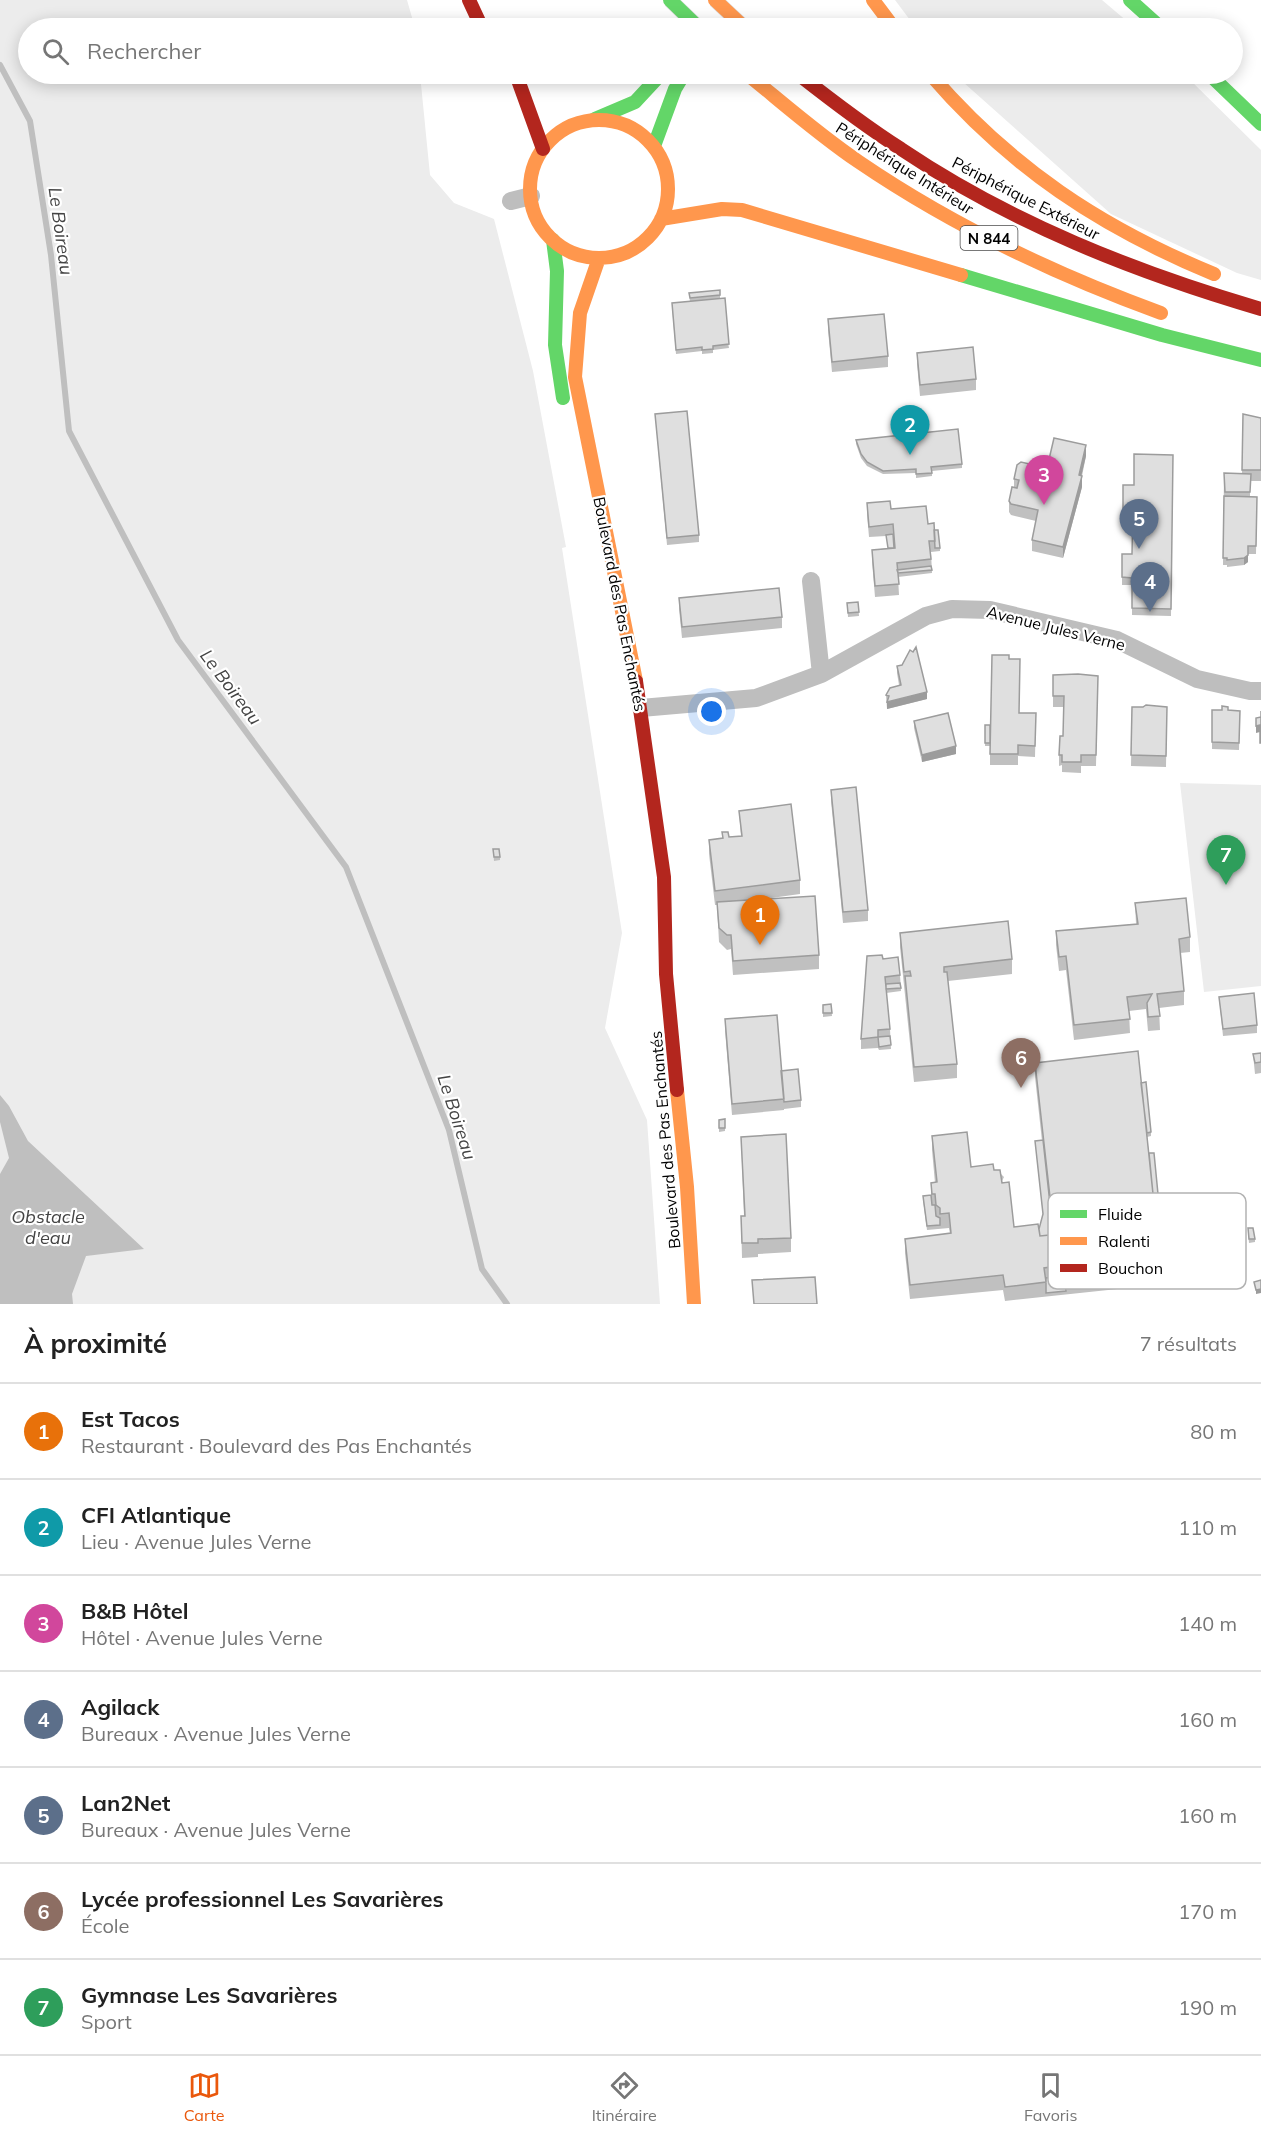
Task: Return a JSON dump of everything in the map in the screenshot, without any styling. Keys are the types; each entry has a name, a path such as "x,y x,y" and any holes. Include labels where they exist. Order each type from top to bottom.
{"main road":[{"path":"469,0 477,18"},
{"path":"670,0 689,18"},
{"path":"698,18 710,0"},
{"path":"715,0 734,18"},
{"path":"719,18 729,0"},
{"path":"873,0 886,18"},
{"path":"1130,0 1150,18"},
{"path":"519,84 543,149"},
{"path":"595,119 617,122 638,131 654,146 664,163 668,182 667,201 661,219 650,235 636,247 618,255 599,258 567,249 553,240 538,219 531,196 531,179 535,163 543,149 557,134 575,124 595,119 635,102 652,84"},
{"path":"654,146 678,84"},
{"name":"Périphérique Intérieur","path":"759,84 818,132 902,189 941,212 1002,246 1066,276 1120,299 1175,318"},
{"name":"Périphérique Extérieur","path":"811,84 922,162 985,199 1043,229 1144,271 1261,309"},
{"path":"940,84 990,137 1071,200 1156,250 1222,277"},
{"path":"1219,84 1261,124"},
{"path":"661,219 722,209 742,210 1152,332 1261,360"},
{"path":"553,240 557,271 555,345 565,409"},
{"name":"Boulevard des Pas Enchantés","path":"599,258 580,313 575,376 641,708 664,877 666,974 687,1187 694,1304"},
{"name":"Boulevard des Pas Enchantés","path":"650,889 666,974"}],"street":[{"path":"511,201 531,196"},
{"path":"811,581 821,674"},
{"name":"Avenue Jules Verne","path":"641,708 756,698 821,674 926,616 952,609 982,609 1117,640 1197,679 1250,691 1261,691"}],"shaded area":[{"path":"0,0 407,0 412,18 18,18 18,84 421,84 430,175 454,203 494,219 533,371 566,547 562,548 622,933 605,1028 647,1120 660,1304 0,1304"},
{"path":"895,0 1102,0 1123,18 908,18"},
{"path":"965,84 1194,84 1261,150 1261,280 1237,273 1111,214"},
{"path":"1180,783 1261,785 1261,986 1204,992"}],"water":[{"name":"Obstacle d'eau","path":"0,1095 9,1106 28,1141 144,1249 86,1256 72,1294 73,1304 0,1304 0,1174 9,1158 0,1122"}],"building":[{"path":"720,290 720,295 690,298 689,293"},
{"path":"725,298 729,344 713,346 713,349 702,350 702,347 676,350 672,303"},
{"path":"884,314 888,356 832,362 828,319"},
{"path":"973,347 976,379 920,385 917,353"},
{"path":"687,411 699,535 667,538 655,414"},
{"path":"1243,414 1261,418 1261,470 1242,470"},
{"path":"958,429 962,464 931,467 932,473 916,474 916,469 883,471 867,462 856,440"},
{"path":"1054,438 1086,445 1079,475 1082,476 1063,547 1032,540 1038,510 1011,504 1009,501 1012,487 1017,488 1019,480 1014,479 1017,465 1021,462 1047,468"},
{"path":"1134,454 1173,455 1171,609 1132,608 1132,578 1122,577 1122,554 1132,554 1133,508 1123,508 1123,485 1134,485"},
{"path":"1224,473 1251,474 1250,492 1225,492"},
{"path":"1224,496 1257,497 1256,546 1248,546 1248,555 1244,558 1227,560 1223,558"},
{"path":"890,501 891,509 926,506 928,524 934,523 935,541 929,541 931,559 897,563 899,584 875,586 872,550 895,548 893,524 869,527 867,503"},
{"path":"934,530 938,530 940,548 935,548"},
{"path":"893,534 894,548 888,548 886,535"},
{"path":"931,566 932,570 898,573 897,570"},
{"path":"779,588 782,617 682,627 679,598"},
{"path":"858,602 859,612 848,613 847,603"},
{"path":"916,647 927,692 887,702 889,696 886,695 890,688 901,685 897,666 902,665 910,650 913,652"},
{"path":"992,655 1009,655 1009,659 1020,659 1019,713 1036,713 1035,746 1018,745 1018,754 990,754"},
{"path":"1053,675 1098,676 1096,755 1081,755 1081,762 1062,762 1062,755 1059,755 1060,736 1063,736 1064,696 1053,696"},
{"path":"1146,705 1167,707 1166,756 1131,755 1132,707"},
{"path":"1222,706 1228,707 1228,710 1240,711 1239,743 1212,742 1212,710 1222,710"},
{"path":"948,713 956,746 922,755 914,721"},
{"path":"1261,717 1260,743 1260,725 1256,726 1256,718"},
{"path":"985,725 990,725 990,743 985,743"},
{"path":"856,787 868,910 843,912 831,790"},
{"path":"791,804 800,880 715,891 709,840 723,838 722,832 728,832 729,837 742,836 739,811"},
{"path":"493,849 499,849 500,857 494,857"},
{"path":"815,896 819,955 733,961 731,935 727,935 719,928 717,902"},
{"path":"1186,898 1190,937 1179,939 1184,991 1157,994 1160,1016 1148,1017 1147,1003 1152,994 1127,997 1130,1019 1074,1025 1066,956 1059,957 1056,931 1138,924 1135,903"},
{"path":"1008,921 1012,959 944,967 944,972 947,972 957,1064 914,1067 905,976 911,976 910,971 904,972 900,933"},
{"path":"882,955 883,959 898,957 900,975 885,977 890,1029 878,1030 878,1037 861,1039 867,956"},
{"path":"900,983 901,988 886,989 886,984"},
{"path":"1254,993 1257,1025 1223,1029 1219,997"},
{"path":"831,1004 832,1013 823,1013 823,1005"},
{"path":"777,1015 784,1099 732,1104 725,1019"},
{"path":"890,1036 891,1045 879,1047 878,1037"},
{"path":"1138,1051 1153,1193 1050,1193 1035,1063"},
{"path":"1261,1053 1261,1062 1255,1063 1253,1054"},
{"path":"798,1069 801,1100 784,1102 781,1071"},
{"path":"1146,1082 1151,1132 1147,1133 1141,1083"},
{"path":"725,1119 725,1128 719,1128 719,1120"},
{"path":"967,1132 971,1167 993,1164 994,1170 1000,1170 1002,1183 1009,1182 1014,1227 1038,1224 1040,1236 1048,1235 1048,1267 1044,1268 1046,1282 1005,1287 1003,1275 910,1285 905,1239 951,1233 949,1213 940,1214 935,1194 932,1194 931,1183 937,1182 932,1136"},
{"path":"786,1134 791,1238 758,1239 758,1243 742,1243 741,1216 745,1216 741,1137"},
{"path":"1043,1140 1049,1193 1048,1235 1040,1236 1039,1229 1043,1214 1035,1141"},
{"path":"1149,1153 1154,1153 1158,1193 1153,1193"},
{"path":"931,1195 936,1216 940,1218 940,1225 927,1226 923,1196"},
{"path":"1248,1228 1253,1228 1255,1239 1249,1239"},
{"path":"815,1277 817,1304 754,1304 752,1280"},
{"path":"1046,1278 1048,1278 1048,1289 1066,1289 1066,1291 1046,1293"},
{"path":"1261,1280 1261,1289 1256,1290 1254,1282"}],"waterway":[{"name":"Le Boireau","path":"0,65 30,121 51,255 69,431 178,640 346,867 449,1130 482,1269 507,1304"}],"traffic: fast":[{"path":"670,0 689,18"},
{"path":"1130,0 1150,18"},
{"path":"595,119 635,102 652,84"},
{"path":"654,146 678,84"},
{"path":"1219,84 1261,124"},
{"path":"553,240 557,271 555,345 563,398"},
{"path":"961,275 1162,335 1261,360"}],"traffic: slow":[{"path":"715,0 734,18"},
{"path":"873,0 886,18"},
{"path":"759,84 844,152 931,207 1043,265 1161,313"},
{"path":"939,84 993,138 1060,192 1133,236 1214,274"},
{"path":"599,120 625,126 648,140 662,163 668,189 662,215 648,238 625,252 599,258 573,252 550,238 536,215 530,189 536,163 550,140 573,126 599,120"},
{"path":"661,219 722,209 742,210 961,275"},
{"path":"599,258 580,313 575,377 636,681"},
{"path":"677,1090 687,1187 694,1304"}],"traffic: jam":[{"path":"469,0 477,18"},
{"path":"519,84 543,149"},
{"path":"811,84 848,113 943,176 1030,222 1121,262 1261,309"},
{"path":"636,681 664,877 666,974 677,1090"}],"place":[{"name":"CFI Atlantique","path":"910,455"},
{"name":"B&B Hôtel","path":"1044,505"},
{"name":"Lan2Net","path":"1139,549"},
{"name":"Agilack","path":"1150,612"},
{"name":"Gymnase Les Savarières","path":"1226,885"},
{"name":"Est Tacos","path":"760,945"},
{"name":"Lycée professionnel Les Savarières","path":"1021,1088"}]}
